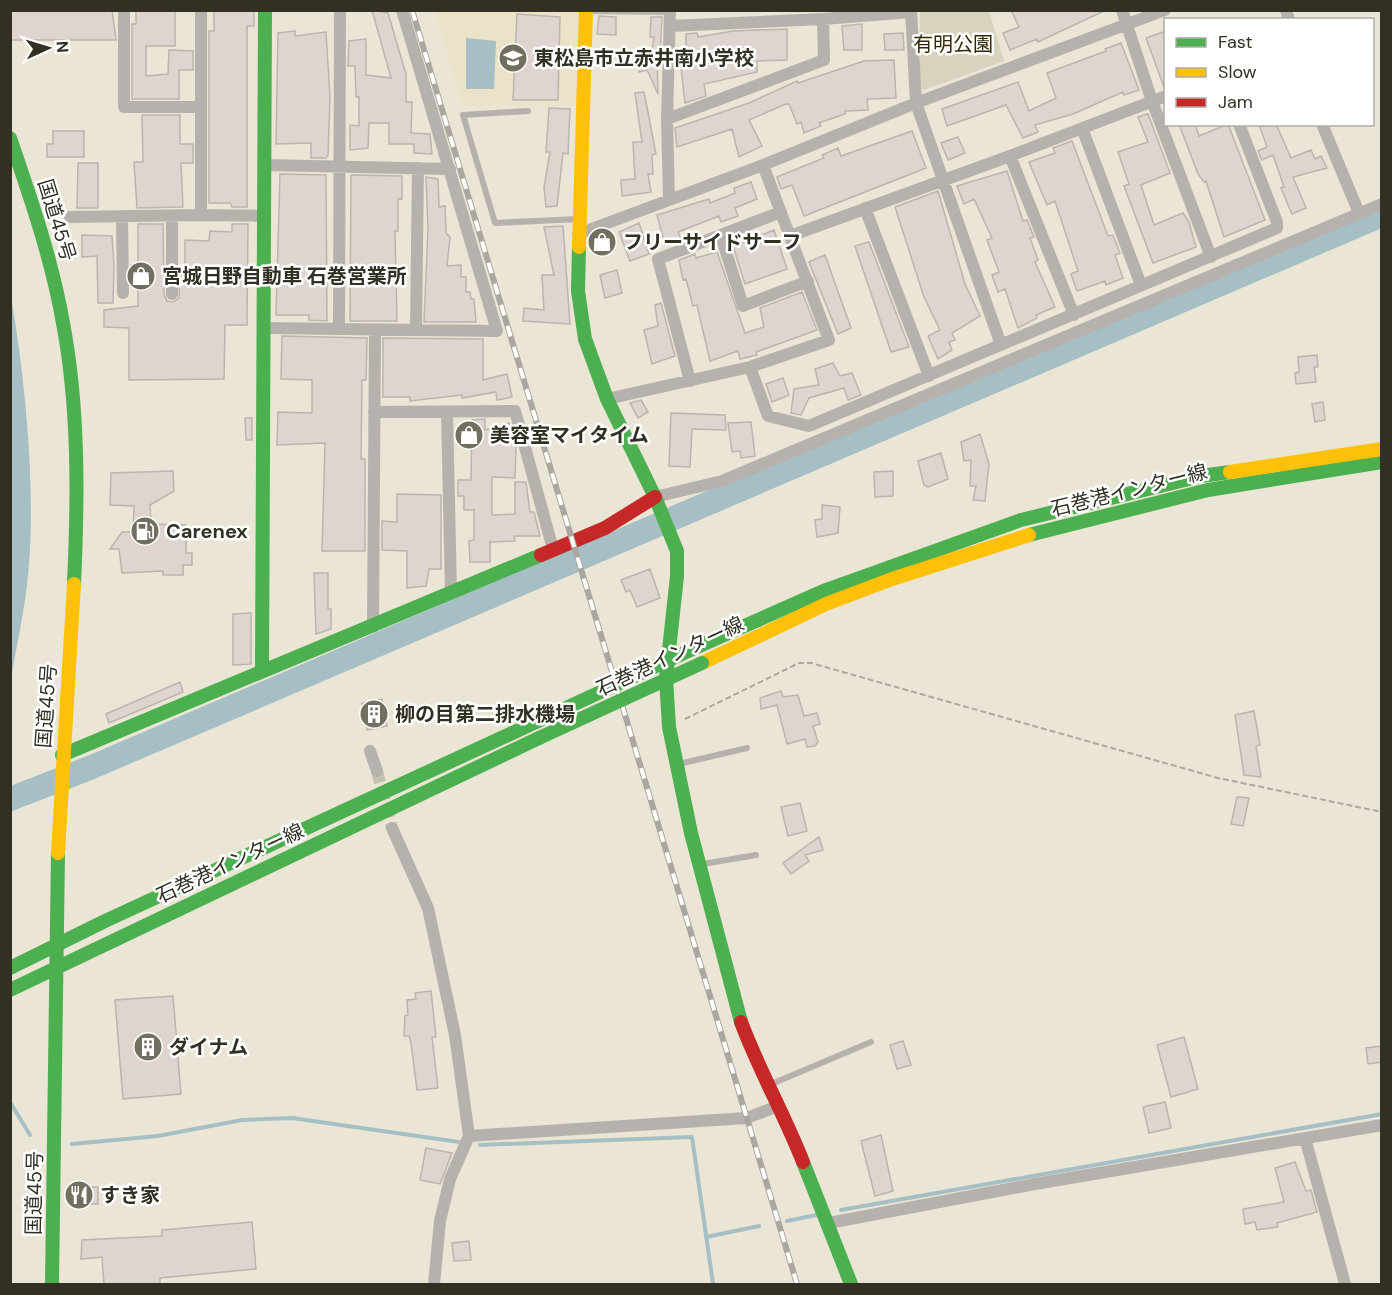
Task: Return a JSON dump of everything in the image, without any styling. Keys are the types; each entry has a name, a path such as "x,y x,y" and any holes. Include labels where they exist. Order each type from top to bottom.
{"main road":[{"path":"262,671 265,10"},
{"path":"586,10 578,226 578,291 585,339 607,399 657,502 677,551 677,576 666,678 669,727 675,765 699,865 737,1010 755,1059 829,1223 851,1284"},
{"name":"国道45号","path":"10,138 50,260 61,309 73,396 76,537 60,793 54,969 52,1284"},
{"name":"石巻港インター線","path":"10,968 699,646 826,590 1021,520 1201,476 1382,449"},
{"name":"石巻港インター線","path":"10,990 826,604 892,579 1028,535 1208,490 1382,462"},
{"path":"62,760 262,671 373,627 605,528 657,502"}],"street":[{"path":"124,10 124,107 199,107"},
{"path":"201,10 199,107 201,215"},
{"path":"339,329 342,167 340,10"},
{"path":"264,328 497,331 402,10"},
{"path":"1122,10 1152,101 1211,257"},
{"path":"578,226 669,199 763,165 916,103 1165,10"},
{"path":"669,199 667,119 670,11"},
{"path":"670,26 823,20 911,11 916,103 1001,345"},
{"path":"667,119 824,60 823,20"},
{"path":"790,236 1010,156 1164,97"},
{"path":"750,367 768,416 809,426 1277,228 1277,222 1240,126"},
{"path":"1323,126 1359,213"},
{"path":"1082,128 1141,285"},
{"path":"1010,156 1074,315"},
{"path":"265,165 450,169"},
{"path":"607,399 750,367 829,340 763,165"},
{"path":"417,330 418,168"},
{"path":"657,502 722,481 1382,204"},
{"path":"865,208 929,376"},
{"path":"690,381 658,259 782,212"},
{"path":"122,216 123,293"},
{"path":"172,216 172,294"},
{"path":"70,217 264,216"},
{"path":"721,236 743,306 808,281"},
{"path":"373,627 375,330"},
{"path":"374,412 515,411 553,549"},
{"path":"447,412 451,592"},
{"path":"370,752 377,771"},
{"path":"392,828 428,908 455,1035 469,1136 450,1179 440,1221 434,1284"},
{"path":"469,1136 747,1118 778,1106"},
{"path":"829,1223 1035,1184 1382,1125"},
{"path":"1305,1138 1345,1284"}],"lane":[{"path":"586,10 670,11"},
{"path":"528,111 463,116 495,223 578,226"},
{"path":"675,765 747,748"},
{"path":"699,865 756,855"},
{"path":"768,1085 872,1041"}],"path":[{"path":"669,727 799,663 811,663 1218,778 1382,812"}],"shaded area":[{"name":"東松島市立赤井南小学校","path":"434,11 579,11 577,105 463,106"}],"green space":[{"name":"有明公園","path":"920,11 989,11 1004,61 924,90 920,88"}],"water":[{"path":"466,38 496,41 494,89 466,89"},
{"path":"11,297 26,406 31,522 26,593 11,678"}],"building":[{"path":"10,10 112,10 116,40 10,40"},
{"path":"136,10 175,10 175,46 146,46 146,76 168,74 169,50 193,51 193,70 179,70 179,99 132,99 132,24 136,24"},
{"path":"214,10 254,10 254,26 247,26 247,207 232,207 230,203 209,203 209,31 214,31"},
{"path":"372,10 388,13 406,74 406,102 412,102 411,133 430,134 432,154 414,153 414,144 389,144 389,123 369,123 368,148 350,150 350,125 359,126 359,97 356,97 355,66 348,66 349,41 366,39 366,75 391,78"},
{"path":"1011,10 1106,10 1038,42 1037,39 1010,50 1003,33 1019,27"},
{"path":"517,14 560,17 558,100 513,100"},
{"path":"599,16 616,17 616,35 597,34"},
{"path":"651,17 662,17 660,57 651,56 654,37 650,37"},
{"path":"862,24 862,50 844,50 842,26"},
{"path":"787,29 787,60 757,61 757,72 704,84 706,96 685,103 681,67 686,67 686,34 697,33 698,37 733,31"},
{"path":"295,31 295,36 326,32 330,97 326,158 311,158 311,143 276,144 278,33"},
{"path":"1164,32 1164,87 1146,38"},
{"path":"903,33 904,50 885,50 884,34"},
{"path":"1121,43 1139,90 1124,95 1123,92 1073,114 1035,125 1038,132 1023,138 1006,105 947,126 942,109 1018,82 1029,111 1056,98 1047,73"},
{"path":"639,57 657,59 658,94 647,70 639,72"},
{"path":"894,60 896,98 867,99 868,110 845,111 845,114 819,123 821,126 804,133 801,122 797,124 789,104 786,104 749,120 762,146 739,157 732,129 677,147 675,128 749,103 797,81 798,83 864,61"},
{"path":"644,92 656,154 652,155 653,174 648,174 651,192 622,196 621,180 635,179 633,142 642,142 635,93"},
{"path":"549,108 570,109 568,154 563,153 557,206 546,207 544,187 550,152 546,152"},
{"path":"1148,114 1170,173 1141,185 1154,225 1183,213 1189,222 1196,247 1153,263 1124,186 1129,184 1118,152 1148,142 1138,117"},
{"path":"142,115 180,115 180,144 193,144 193,163 181,163 183,207 137,208 134,162 143,162"},
{"path":"1180,126 1196,126 1199,136 1229,126 1265,220 1224,237 1206,181 1204,182 1198,174"},
{"path":"1260,126 1277,126 1291,158 1311,150 1315,159 1321,156 1327,168 1293,177 1306,208 1292,214 1281,188 1284,187 1273,155 1262,160 1258,151 1267,147"},
{"path":"53,131 84,131 84,157 47,157 47,144 53,144"},
{"path":"912,131 926,168 804,216 792,185 781,189 777,177 824,158 822,155 838,148 841,156"},
{"path":"958,137 965,153 948,160 941,143"},
{"path":"1072,141 1108,236 1113,235 1120,253 1115,255 1123,278 1106,285 1105,281 1077,291 1071,274 1078,271 1055,201 1047,205 1029,162 1055,153 1053,148"},
{"path":"78,163 98,163 98,208 77,208"},
{"path":"1007,171 1023,221 1027,220 1034,237 1030,238 1038,260 1035,262 1055,307 1036,315 1037,318 1018,328 1005,289 998,292 992,275 999,272 987,240 992,238 974,199 964,204 957,186"},
{"path":"280,174 326,175 327,321 309,320 309,315 276,315"},
{"path":"351,175 402,176 402,199 398,199 398,231 395,231 397,321 350,321"},
{"path":"426,177 438,179 439,207 445,206 446,233 450,237 447,266 461,265 461,277 466,277 466,292 470,292 471,299 474,299 476,322 424,322 428,229"},
{"path":"751,182 757,199 735,208 738,216 721,222 719,216 678,232 682,241 665,245 657,215 709,199 710,203 735,193 734,188"},
{"path":"938,191 965,284 980,316 952,333 955,340 949,342 952,350 938,359 928,336 940,330 924,297 895,207"},
{"path":"639,223 649,254 630,261 619,232"},
{"path":"138,224 163,224 164,294 167,301 173,302 179,298 180,276 185,276 185,240 209,241 210,231 232,232 232,224 248,224 247,325 225,325 224,379 129,380 129,328 104,327 104,310 138,306 138,275 131,275 131,265 138,264"},
{"path":"563,226 570,324 523,321 524,308 544,310 542,275 554,275 544,227"},
{"path":"774,230 787,269 745,284 733,246"},
{"path":"82,235 112,236 113,303 98,303 97,256 82,257"},
{"path":"869,242 909,347 891,352 855,246"},
{"path":"717,252 745,333 764,327 760,308 802,292 817,330 756,352 757,355 740,359 738,351 710,361 697,305 693,306 686,279 683,280 679,260 695,254 696,258"},
{"path":"825,255 851,328 838,334 809,262"},
{"path":"617,270 622,293 605,298 600,275"},
{"path":"661,303 675,356 652,364 644,330 658,326 655,305"},
{"path":"282,336 367,338 366,380 362,380 361,459 365,459 365,551 322,551 325,443 277,445 278,412 312,413 312,380 281,379"},
{"path":"383,338 483,339 483,380 507,374 512,397 497,400 496,392 462,398 462,395 410,401 410,397 383,397"},
{"path":"1317,355 1318,367 1314,367 1316,382 1296,384 1295,373 1299,372 1298,357"},
{"path":"833,363 840,376 852,373 861,395 848,400 844,388 809,398 801,415 791,413 794,389 819,385 815,369"},
{"path":"783,378 789,395 772,402 766,384"},
{"path":"641,400 648,412 638,418 630,403"},
{"path":"1323,402 1325,420 1315,422 1312,404"},
{"path":"671,413 725,415 726,430 692,429 690,467 669,466"},
{"path":"245,418 252,418 252,440 246,440"},
{"path":"485,419 485,430 509,423 516,446 515,478 492,477 492,515 515,514 515,482 526,482 530,512 534,512 540,536 514,536 515,541 490,542 490,562 470,562 469,541 474,540 474,510 464,510 464,496 458,496 458,480 471,480 472,420"},
{"path":"751,422 755,456 741,458 740,451 732,452 728,423"},
{"path":"980,434 989,464 985,501 973,500 976,486 970,486 971,460 964,461 961,442"},
{"path":"941,453 948,479 928,487 924,485 918,461"},
{"path":"173,471 174,491 150,505 151,524 186,525 186,553 192,553 192,565 183,565 183,575 163,575 163,571 122,573 119,549 110,549 122,532 133,532 134,506 110,505 111,473"},
{"path":"893,471 893,496 875,497 874,472"},
{"path":"397,494 441,495 441,569 429,569 426,586 407,588 407,551 382,550 382,521 397,522"},
{"path":"822,505 840,507 838,533 817,537 815,520 822,519"},
{"path":"650,569 660,598 637,607 630,590 626,592 621,580"},
{"path":"314,573 328,573 328,609 331,609 331,629 316,634"},
{"path":"251,613 251,664 233,665 233,614"},
{"path":"180,682 183,692 109,723 106,714"},
{"path":"781,691 783,697 798,695 804,716 817,713 820,724 813,726 818,742 815,746 807,747 805,739 787,744 777,705 761,709 760,698"},
{"name":"柳の目第二排水機場","path":"382,699 387,726 367,730 362,703"},
{"path":"1254,711 1260,745 1256,746 1261,777 1244,775 1235,715"},
{"path":"1237,797 1249,798 1243,826 1231,824"},
{"path":"800,803 807,831 788,836 781,807"},
{"path":"819,837 823,850 805,855 809,861 791,874 783,863"},
{"path":"431,991 436,1037 432,1037 438,1088 417,1090 411,1043 409,1036 404,1036 405,1016 408,1015 407,1000 416,999 415,993"},
{"name":"ダイナム","path":"173,996 181,1094 123,1099 115,1000"},
{"path":"1184,1037 1198,1089 1171,1097 1157,1045"},
{"path":"903,1041 911,1065 897,1069 890,1045"},
{"path":"1382,1046 1382,1062 1368,1064 1366,1048"},
{"path":"1165,1102 1171,1128 1149,1133 1143,1107"},
{"path":"881,1135 893,1191 875,1196 861,1141"},
{"path":"426,1148 452,1153 440,1184 420,1180"},
{"path":"1295,1162 1306,1191 1311,1190 1317,1212 1277,1223 1278,1227 1257,1230 1255,1222 1245,1224 1243,1209 1284,1202 1275,1168"},
{"path":"68,1187 98,1187 98,1204 68,1204"},
{"path":"252,1222 256,1269 160,1278 160,1284 104,1284 102,1257 81,1259 82,1240 162,1236 162,1230"},
{"path":"469,1241 471,1260 454,1261 452,1243"}],"waterway":[{"path":"10,799 92,767 1382,215"},
{"path":"10,1102 30,1135"},
{"path":"841,1210 1382,1114"},
{"path":"72,1144 158,1136 242,1120 292,1118 459,1142"},
{"path":"480,1145 692,1137 713,1284"},
{"path":"787,1221 816,1215"},
{"path":"706,1237 759,1226"}],"tunnel":[{"path":"377,771 392,828"}],"railway":[{"path":"412,10 797,1284"}],"traffic: fast":[{"path":"262,671 265,10"},
{"path":"10,138 47,253 68,355 76,453 74,584"},
{"path":"579,247 578,291 585,339 607,399 655,497 677,551 677,576 666,678 669,727 691,833 741,1022"},
{"path":"1029,535 1208,490 1382,462"},
{"path":"699,646 826,590 1021,520 1201,476 1230,472"},
{"path":"62,755 541,555"},
{"path":"536,722 699,646"},
{"path":"539,738 702,663"},
{"path":"10,968 105,921 536,722"},
{"path":"10,990 539,738"},
{"path":"52,1284 58,853"},
{"path":"803,1162 851,1284"}],"traffic: slow":[{"path":"579,247 586,10"},
{"path":"1230,472 1382,449"},
{"path":"702,663 826,604 892,579 1029,535"},
{"path":"58,853 74,584"}],"traffic: jam":[{"path":"541,555 605,528 655,497"},
{"path":"741,1022 803,1162"}],"place":[{"name":"東松島市立赤井南小学校","path":"513,58"},
{"name":"フリーサイドサーフ","path":"602,242"},
{"name":"宮城日野自動車 石巻営業所","path":"141,276"},
{"name":"美容室マイタイム","path":"469,435"},
{"name":"Carenex","path":"145,531"},
{"name":"柳の目第二排水機場","path":"374,714"},
{"name":"ダイナム","path":"148,1047"},
{"name":"すき家","path":"79,1195"}]}
